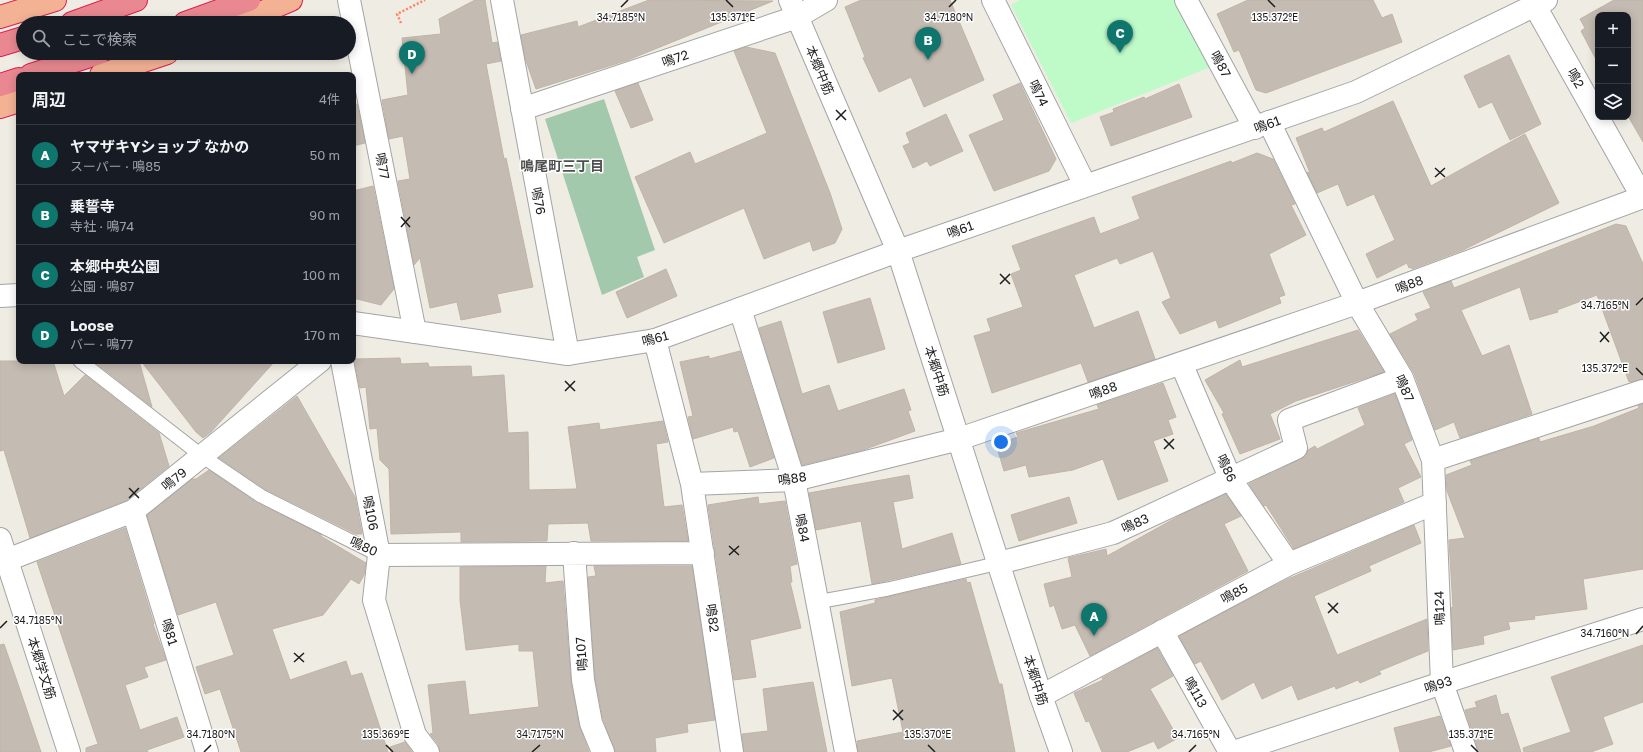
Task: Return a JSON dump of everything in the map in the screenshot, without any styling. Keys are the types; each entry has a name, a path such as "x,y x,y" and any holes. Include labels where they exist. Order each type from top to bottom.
{"highway":[{"path":"0,17 55,0"},
{"path":"91,16 136,0"},
{"path":"204,16 249,0"},
{"path":"253,16 291,0"},
{"path":"0,45 16,40"},
{"path":"40,72 77,60"},
{"path":"110,72 145,60"},
{"path":"0,85 16,80"},
{"path":"0,106 16,102"}],"street":[{"name":"鳴77","path":"349,0 352,16"},
{"name":"鳴76","path":"502,0 568,354"},
{"name":"鳴72","path":"522,109 794,8 826,0"},
{"name":"鳴74","path":"993,0 1085,185"},
{"name":"鳴87","path":"1186,0 1262,125 1357,304 1402,378 1433,460"},
{"name":"鳴61","path":"356,324 568,354 655,340 898,251 1356,92 1538,2"},
{"name":"鳴2","path":"1538,2 1643,197"},
{"name":"本郷中筋","path":"794,8 898,251 1041,696 1061,752"},
{"name":"鳴77","path":"356,35 415,332"},
{"name":"鳴88","path":"692,484 794,480 959,439 1357,304 1643,197"},
{"path":"0,296 16,295"},
{"name":"鳴84","path":"740,309 794,480 846,752"},
{"path":"655,340 692,484"},
{"name":"鳴86","path":"1181,363 1231,480 1289,564"},
{"name":"鳴79","path":"2,549 133,511 316,364"},
{"name":"鳴106","path":"343,364 379,555 374,600 415,735 428,752"},
{"name":"鳴83","path":"998,563 1113,533 1231,480 1296,448 1289,420 1402,378"},
{"path":"1433,460 1643,391"},
{"name":"鳴124","path":"1433,460 1442,683 1466,752"},
{"name":"鳴82","path":"692,484 704,553 732,752"},
{"name":"鳴85","path":"1041,696 1289,564 1435,503"},
{"name":"鳴81","path":"133,511 207,752"},
{"name":"本郷学文筋","path":"2,549 70,752"},
{"name":"鳴107","path":"574,553 583,680 591,722 603,752"},
{"name":"鳴80","path":"379,555 704,553"},
{"name":"鳴93","path":"1235,752 1442,683 1643,619"},
{"name":"鳴113","path":"1162,631 1235,752"}],"lane":[{"path":"0,300 16,305"},
{"name":"鳴80","path":"84,364 202,456 261,496 379,555"},
{"name":"鳴83","path":"817,602 888,589 998,563"}],"path":[{"path":"401,23 397,14 424,0"}],"green space":[{"path":"1020,0 1179,0 1213,66 1071,123 1011,5"},
{"path":"604,99 655,250 637,257 644,277 602,295 545,119"}],"building":[{"path":"475,0 485,0 492,43 497,42 501,61 486,64 504,159 506,158 533,287 497,294 501,312 461,320 457,302 430,308 420,258 414,265 398,181 410,179 403,136 389,139 382,100 408,95 402,38 441,34 439,19"},
{"path":"649,0 773,1 628,60 536,89 525,58 521,35 577,21 578,27"},
{"path":"861,0 950,0 984,80 924,107 911,77 879,92 863,58 865,57 845,7"},
{"path":"1248,0 1373,0 1382,18 1392,14 1402,42 1266,93 1256,90 1239,50 1234,52 1217,14"},
{"path":"1614,0 1643,0 1643,142 1630,120 1631,12 1595,12 1595,57 1581,31 1585,28 1580,19"},
{"path":"746,47 775,53 830,193 842,229 835,243 813,251 810,241 764,259 744,208 664,243 635,177 690,152 695,164 767,133 734,51"},
{"path":"1509,55 1541,124 1510,140 1492,102 1479,108 1464,76"},
{"path":"638,83 653,120 631,128 615,91"},
{"path":"1020,83 1056,159 1049,171 994,191 969,135 1004,120 993,95"},
{"path":"1179,84 1192,117 1111,146 1100,117 1114,112 1113,109 1144,97 1145,99"},
{"path":"1393,101 1431,186 1525,134 1559,203 1463,250 1412,269 1411,267 1409,268 1407,263 1377,278 1366,254 1395,240 1374,194 1347,206 1338,184 1317,193 1307,172 1310,173 1296,138 1322,128 1324,132"},
{"path":"356,104 365,143 356,145"},
{"path":"946,114 963,151 930,166 927,161 913,168 903,146 910,143 906,133"},
{"path":"1257,153 1273,159 1295,204 1291,205 1306,235 1269,254 1285,295 1279,297 1281,303 1219,328 1216,320 1180,334 1162,302 1171,298 1153,251 1120,264 1117,258 1074,275 1094,328 1138,311 1155,359 1088,382 1081,363 992,393 974,336 991,331 987,319 1023,307 1011,274 1021,270 1012,246 1094,217 1100,234 1140,219 1132,197"},
{"path":"373,186 394,289 381,305 356,299 356,190"},
{"path":"1616,224 1626,226 1643,264 1643,379 1629,382 1597,295 1557,310 1558,312 1530,320 1520,287 1461,310 1482,356 1509,345 1532,414 1460,438 1454,422 1435,430 1414,373 1390,334 1418,320 1415,314 1431,308 1423,292 1451,281 1454,288"},
{"path":"666,269 677,296 627,318 616,292"},
{"path":"870,298 885,349 838,363 823,312"},
{"path":"781,321 802,394 829,385 838,411 904,389 911,410 908,411 915,431 863,450 802,465 759,328"},
{"path":"1358,330 1384,372 1296,401 1270,414 1280,439 1240,454 1222,414 1224,413 1205,380 1240,360 1242,367"},
{"path":"740,351 774,458 750,467 738,431 734,432 733,427 693,439 688,417 693,416 680,362 709,356 709,359"},
{"path":"400,358 401,364 428,363 429,367 471,366 472,377 504,375 508,433 528,432 529,490 577,489 568,427 599,423 600,430 663,421 668,442 656,444 664,507 682,505 688,541 591,541 588,523 548,524 547,541 461,542 461,532 391,534 389,469 380,460 377,428 370,429 366,387 360,388 355,364 356,359"},
{"path":"0,361 16,361 16,364 54,364 64,396 85,375 159,433 169,466 127,500 30,538 4,450 0,451"},
{"path":"97,364 140,364 152,407"},
{"path":"143,364 272,364 211,432 203,438 196,432"},
{"path":"1163,383 1176,417 1168,420 1173,434 1153,441 1168,481 1118,500 1103,459 1073,470 1029,477 1026,465 1004,471 996,444 1018,437 1016,433 1099,409 1097,405"},
{"path":"1395,394 1412,440 1404,444 1421,477 1398,488 1404,502 1294,549 1266,505 1264,506 1249,484 1301,459 1306,456 1308,450 1315,446 1317,449 1365,425 1358,408"},
{"path":"297,396 355,497 362,534 356,534 265,489 219,458"},
{"path":"1643,404 1643,569 1583,579 1587,609 1534,616 1535,619 1508,622 1510,629 1483,636 1484,644 1453,650 1451,608 1453,607 1449,540 1465,538 1447,491 1446,475 1472,465 1470,461 1539,438 1540,442 1594,426 1639,408 1638,406"},
{"path":"209,470 257,503 322,535 319,535 366,563 364,575 359,584 351,579 323,615 272,629 290,680 346,661 351,676 362,673 388,752 241,752 220,689 205,694 196,667 234,655 216,602 178,615 147,515 192,479 196,479"},
{"path":"909,475 913,498 893,502 902,549 952,533 961,564 872,584 861,521 816,530 809,493"},
{"path":"1226,494 1241,516 1224,524 1248,571 1090,656 1075,625 1062,629 1054,605 1050,607 1044,584 1072,577 1068,558 1106,549 1107,556 1181,515"},
{"path":"758,497 759,504 785,501 797,564 790,566 792,582 790,582 801,628 750,640 756,677 734,680 708,505"},
{"path":"1069,497 1077,523 1019,541 1011,515"},
{"path":"1414,525 1421,543 1369,566 1371,571 1314,596 1337,655 1427,619 1428,651 1379,671 1381,674 1360,683 1358,680 1336,689 1335,686 1298,700 1292,685 1262,699 1254,682 1222,700 1201,661 1195,664 1179,636 1288,579"},
{"path":"125,528 153,624 166,660 144,667 148,677 125,685 140,730 177,717 184,737 147,750 148,752 86,752 86,748 98,744 37,562"},
{"path":"546,566 545,583 563,581 571,682 579,725 589,752 440,752 438,744 430,734 433,733 428,685 465,681 469,715 539,707 533,651 519,651 519,644 466,650 460,600 460,567"},
{"path":"594,566 692,566 715,720 687,724 688,732 655,738 656,752 615,752 603,719 595,678 588,577 596,576"},
{"path":"966,579 967,583 970,582 999,684 1002,684 1015,752 858,752 857,741 903,732 892,678 852,686 840,612 875,603 875,600"},
{"path":"4,644 41,752 0,752 0,645"},
{"path":"1643,645 1643,702 1603,717 1613,744 1591,752 1524,752 1523,748 1571,732 1551,677"},
{"path":"1157,648 1173,676 1150,689 1178,738 1158,749 1154,741 1127,752 1102,752 1089,721 1086,722 1074,693 1103,680 1102,678"},
{"path":"813,682 827,752 744,752 742,734 768,731 763,689"},
{"path":"1496,695 1501,715 1508,713 1521,752 1479,752 1465,710 1477,707 1475,702"},
{"path":"1440,716 1451,746 1429,752 1400,752 1394,728"},
{"path":"405,742 412,752 391,752 390,747"}],"place":[{"name":"本郷中央公園","path":"1120,53"},
{"name":"乗誓寺","path":"928,60"},
{"name":"Loose","path":"412,74"},
{"name":"ヤマザキYショップ なかの","path":"1094,636"}],"district":[{"name":"鳴尾町三丁目","path":"562,165"}]}
